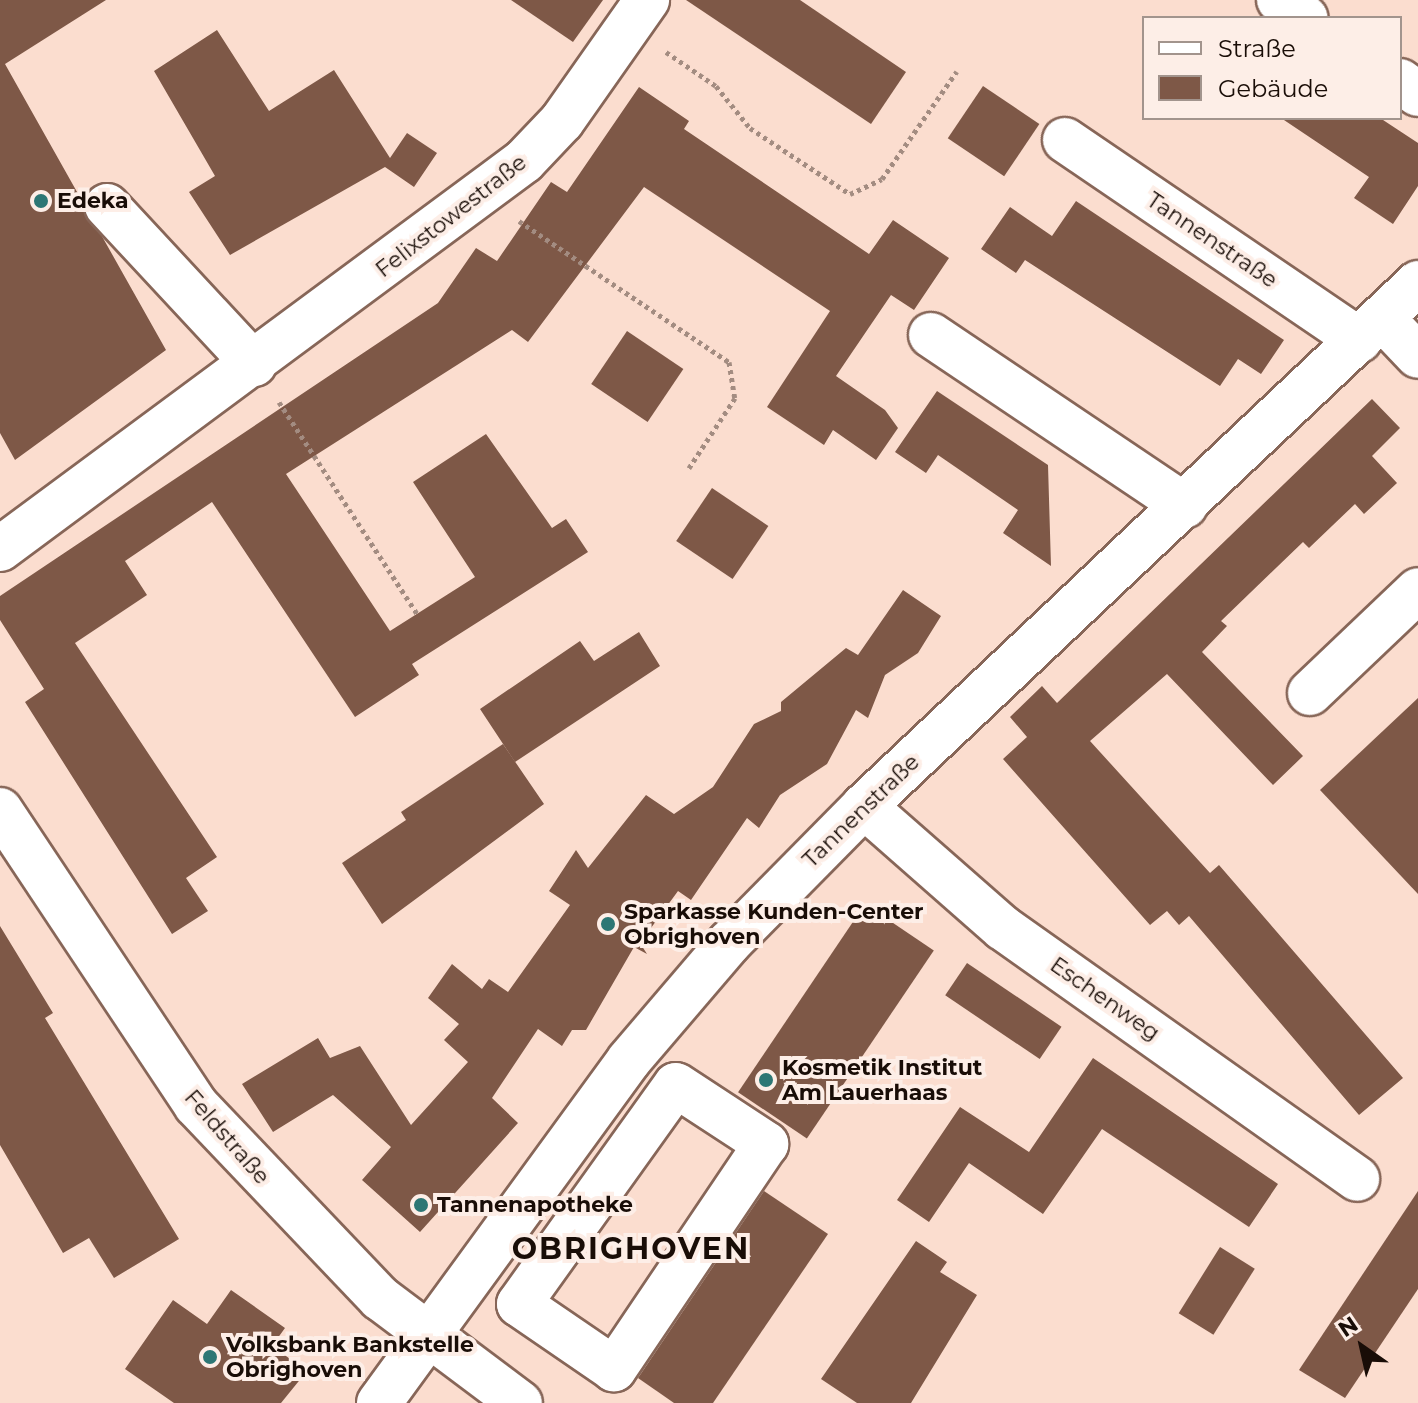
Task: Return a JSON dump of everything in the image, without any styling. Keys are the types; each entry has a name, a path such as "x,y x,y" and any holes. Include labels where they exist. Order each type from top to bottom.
{"street":[{"path":"1279,0 1303,16"},
{"name":"Felixstowestraße","path":"0,549 482,196 562,121 638,13"},
{"name":"Tannenstraße","path":"1065,140 1370,329"},
{"path":"107,206 254,364"},
{"name":"Tannenstraße","path":"379,1403 629,1060 729,943 864,806 1418,283"},
{"path":"1370,329 1418,356"},
{"path":"931,335 1185,506"},
{"path":"1310,693 1418,590"},
{"name":"Eschenweg","path":"864,806 1003,928 1357,1179"},
{"name":"Feldstraße","path":"0,810 196,1105 309,1230 427,1340 520,1403"},
{"path":"676,1085 766,1144 614,1369 519,1304 676,1085"}],"path":[{"path":"638,13 716,86 750,128 850,194 882,179 957,71"},
{"path":"482,196 729,362 735,398 689,468"},
{"path":"254,364 417,614"}],"building":[{"name":"Edeka","path":"0,0 106,0 5,64 166,350 15,460 0,433"},
{"path":"511,0 603,0 573,42"},
{"path":"686,0 800,0 906,72 871,124"},
{"path":"217,30 269,111 334,70 390,158 407,133 437,153 414,187 385,167 230,255 189,192 215,176 154,71"},
{"path":"983,86 1039,124 1004,176 948,138"},
{"path":"639,87 689,121 684,129 869,254 893,220 949,258 914,310 891,295 836,376 885,410 898,428 876,460 833,430 824,445 767,407 830,311 644,187 528,342 512,330 286,474 390,631 475,577 413,482 486,434 552,528 566,519 588,552 412,664 419,675 355,717 212,502 125,561 147,595 75,643 217,857 186,878 208,911 172,934 25,702 44,689 0,620 0,596 438,303 476,248 497,261 551,182 567,192"},
{"path":"1284,120 1383,120 1418,143 1418,186 1393,224 1354,198 1369,177"},
{"path":"1076,201 1284,340 1261,374 1238,359 1220,386 1025,260 1016,273 981,249 1010,207 1052,236"},
{"path":"627,331 683,369 648,422 591,384"},
{"path":"937,391 1048,465 1051,566 1003,533 1018,510 938,455 926,473 895,452"},
{"path":"1372,399 1400,428 1372,456 1397,483 1364,514 1355,504 1309,548 1303,542 1221,621 1227,626 1202,652 1303,756 1273,785 1167,674 1090,741 1210,873 1219,865 1403,1078 1359,1115 1189,916 1179,925 1167,911 1150,925 1003,759 1027,737 1010,717 1042,686 1057,703"},
{"path":"712,488 768,526 733,579 676,541"},
{"path":"903,590 941,616 918,653 885,675 868,718 856,710 827,764 780,795 759,828 747,818 691,900 678,891 640,943 647,954 634,947 586,1030 572,1030 562,1046 538,1029 492,1098 518,1123 420,1232 362,1180 391,1147 333,1095 273,1132 242,1084 318,1038 330,1058 360,1046 411,1125 468,1062 444,1040 459,1024 428,998 452,964 482,989 489,979 508,992 570,905 549,891 576,850 588,868 646,795 674,814 713,787 754,724 781,711 781,702 846,648 858,655"},
{"path":"639,632 660,666 515,762 480,709 580,641 594,661"},
{"path":"1418,698 1418,894 1320,790"},
{"path":"503,744 544,804 382,924 342,863 406,820 401,812"},
{"path":"865,904 934,950 807,1139 738,1092"},
{"path":"0,926 53,1013 45,1018 179,1239 114,1278 89,1238 63,1253 0,1145"},
{"path":"967,963 1062,1027 1040,1059 945,995"},
{"path":"1093,1058 1278,1184 1249,1227 1102,1129 1043,1214 969,1163 929,1222 897,1200 960,1107 1029,1152"},
{"path":"764,1191 828,1234 713,1403 674,1403 638,1378"},
{"path":"1418,1191 1418,1289 1345,1398 1299,1370"},
{"path":"916,1241 947,1262 940,1272 977,1295 911,1403 857,1403 821,1379"},
{"path":"1220,1247 1255,1269 1213,1335 1179,1313"},
{"name":"Volksbank Bankstelle Obrighoven","path":"231,1290 285,1328 272,1346 307,1371 281,1403 174,1403 125,1369 173,1300 207,1324"}],"place":[{"name":"Edeka","path":"41,201"},
{"name":"Sparkasse Kunden-Center Obrighoven","path":"608,924"},
{"name":"Kosmetik Institut Am Lauerhaas","path":"766,1080"},
{"name":"Tannenapotheke","path":"421,1205"},
{"name":"Volksbank Bankstelle Obrighoven","path":"210,1357"}],"district":[{"name":"OBRIGHOVEN","path":"631,1249"}]}
